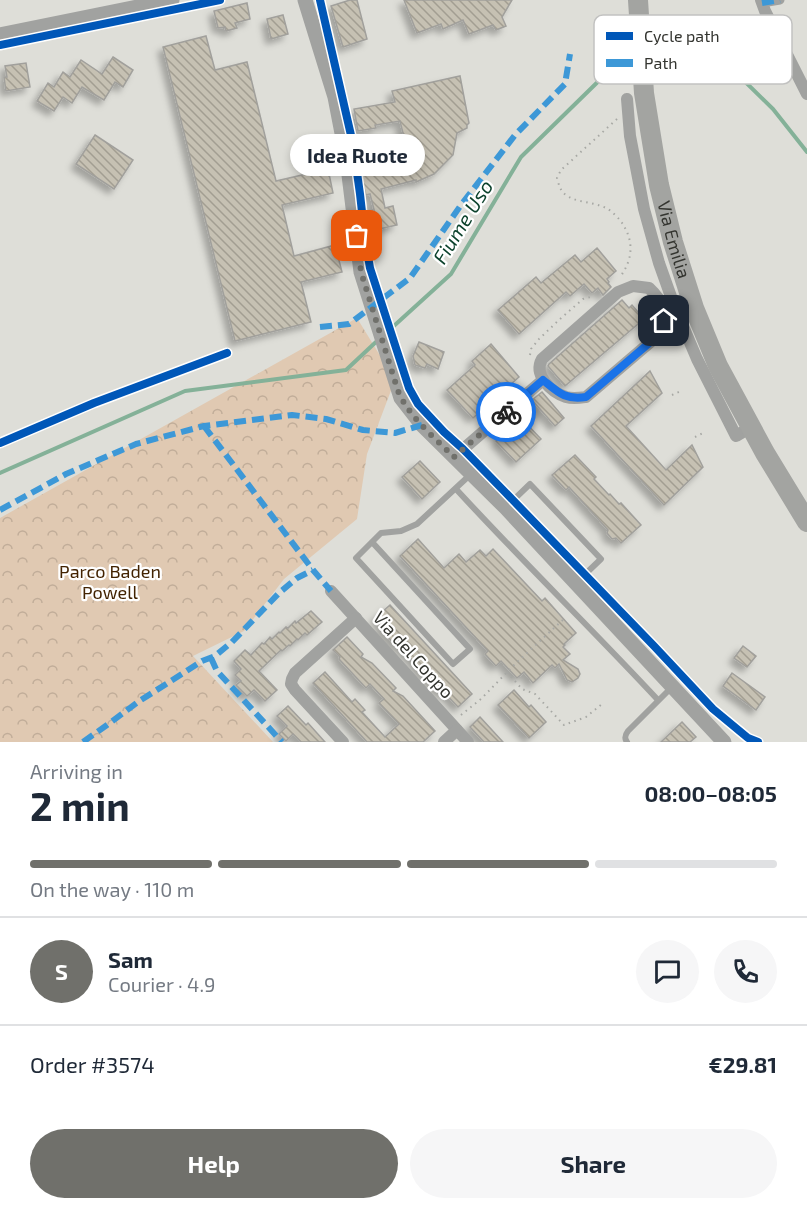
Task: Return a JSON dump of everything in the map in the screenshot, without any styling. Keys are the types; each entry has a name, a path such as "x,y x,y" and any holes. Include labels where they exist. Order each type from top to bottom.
{"main road":[{"name":"Via Emilia","path":"643,84 659,185 694,309 718,366 765,453 807,522"}],"street":[{"path":"0,35 172,0"},
{"path":"305,0 335,98 347,159 361,272 401,398 422,425 505,507 720,737 735,742"},
{"path":"762,2 780,0"},
{"path":"792,64 807,94"},
{"path":"628,104 630,136 644,209 674,305 697,359 736,436 751,427"},
{"path":"633,286 640,286 649,288 660,301 664,321 661,333 586,397 576,399 565,397 543,380 539,371 542,359 618,292 633,286"},
{"path":"454,457 543,380"},
{"name":"Via del Coppo","path":"331,591 468,742"},
{"path":"344,742 291,684 295,673 356,618"},
{"path":"444,742 457,730"}],"lane":[{"path":"372,542 470,649 453,664 356,558 372,542 381,533 401,531 417,524 471,474"},
{"path":"505,507 530,484 601,560 576,583"},
{"path":"456,489 658,700"},
{"path":"627,742 625,735 628,731 673,686"}],"path":[{"path":"616,281 622,276 629,261 631,248 627,230 606,208 568,197 560,190 557,178 561,170 628,104"},
{"path":"529,360 531,349 539,339 583,299 597,295"},
{"path":"672,395 681,391"},
{"path":"695,437 703,433"},
{"path":"456,715 458,717 481,699 573,610"},
{"path":"507,672 522,688 536,694 564,725 586,717 602,704"}],"green space":[{"name":"Parco Baden Powell","path":"357,318 395,380 367,454 357,519 284,579 244,631 193,656 273,742 0,742 0,518"}],"building":[{"path":"357,0 367,39 343,47 331,6"},
{"path":"404,0 512,0 502,17 506,26 496,30 493,25 469,34 463,20 443,29 441,24 417,33"},
{"path":"247,3 250,19 235,23 237,28 226,31 225,27 218,28 214,11"},
{"path":"283,15 288,34 271,39 267,19"},
{"path":"206,36 215,70 247,62 276,181 328,169 333,193 282,205 294,256 335,245 342,272 301,282 311,322 235,341 163,47"},
{"path":"113,57 133,70 123,87 115,82 104,100 82,87 72,103 63,97 54,111 37,101 48,83 54,87 63,72 70,77 81,60 102,74"},
{"path":"26,63 30,87 6,91 5,66"},
{"path":"460,76 469,123 467,128 457,133 453,155 434,174 416,182 416,180 381,189 385,208 393,206 397,225 379,229 370,194 366,195 357,163 373,159 374,162 408,153 400,121 375,125 376,128 358,131 354,109 395,102 392,91"},
{"path":"95,135 133,160 114,189 76,164"},
{"path":"597,248 616,271 607,279 611,287 603,295 598,288 592,293 584,284 570,296 566,292 519,334 498,310 536,277 541,283 575,255 581,262"},
{"path":"622,300 629,308 632,305 644,319 565,386 548,366 549,364"},
{"path":"419,342 444,352 438,369 427,364 425,368 415,365 413,356"},
{"path":"491,344 519,377 473,418 447,390 475,365 472,361"},
{"path":"650,371 662,393 626,426 666,470 692,445 703,467 664,505 591,426"},
{"path":"542,392 564,418 555,426 532,400"},
{"path":"521,418 541,439 516,462 496,441"},
{"path":"575,455 609,495 619,504 621,503 641,525 621,543 616,538 612,539 607,533 608,530 569,487 566,490 552,475"},
{"path":"420,461 440,482 422,499 402,477"},
{"path":"418,539 444,568 459,554 466,562 480,550 486,556 493,549 542,601 545,598 576,633 564,644 563,647 570,654 563,660 578,669 580,674 578,678 572,682 567,680 559,664 555,668 552,665 533,683 524,672 517,678 501,661 496,666 485,654 488,651 400,556"},
{"path":"390,605 472,694 458,707 443,691 441,693 380,628 383,626 375,618"},
{"path":"311,611 322,622 307,635 305,633 290,646 281,650 259,671 277,690 265,701 254,690 247,696 236,685 241,681 235,675 241,669 234,661 245,650 251,655 270,637 272,639"},
{"path":"347,637 363,654 361,657 372,663 396,688 393,691 403,696 435,731 423,742 367,742 313,683 325,672 352,702 355,699 365,710 362,712 385,737 399,724 379,703 384,699 370,684 366,688 333,650"},
{"path":"743,646 756,656 747,667 734,658"},
{"path":"732,673 765,697 756,710 723,686"},
{"path":"514,690 546,722 529,738 498,705"},
{"path":"288,706 325,742 301,742 293,734 286,741 279,734 287,726 277,716"},
{"path":"480,717 503,742 484,742 470,727"},
{"path":"682,722 696,737 690,742 661,742"}],"waterway":[{"name":"Fiume Uso","path":"385,334 451,274 521,157 596,84"},
{"name":"Fiume Uso","path":"747,84 773,109 807,152"},
{"name":"Fiume Uso","path":"0,473 185,391 346,370 377,341"}],"marked path":[{"path":"762,3 780,0"},
{"path":"320,327 349,324 410,278 461,205 515,135 565,84 570,54"},
{"path":"0,510 66,474 136,444 204,426 292,415 326,419 363,430 395,433 422,425"},
{"path":"204,426 331,591"},
{"path":"83,742 138,702 202,661 215,656 232,642 279,593 297,578 313,570"},
{"path":"211,658 217,671 282,742"}],"cycle path":[{"path":"0,45 220,0"},
{"path":"320,0 353,144 370,268 409,388 418,404 713,709 748,738 758,742"},
{"path":"0,443 94,403 227,353"}],"way so far":[{"path":"357,236 361,272 398,391 422,425 454,457 506,412"}],"place":[{"name":"Idea Ruote","path":"357,236"}],"route":[{"path":"506,412 543,380 565,397 576,399 586,397 661,333 664,321"}]}
